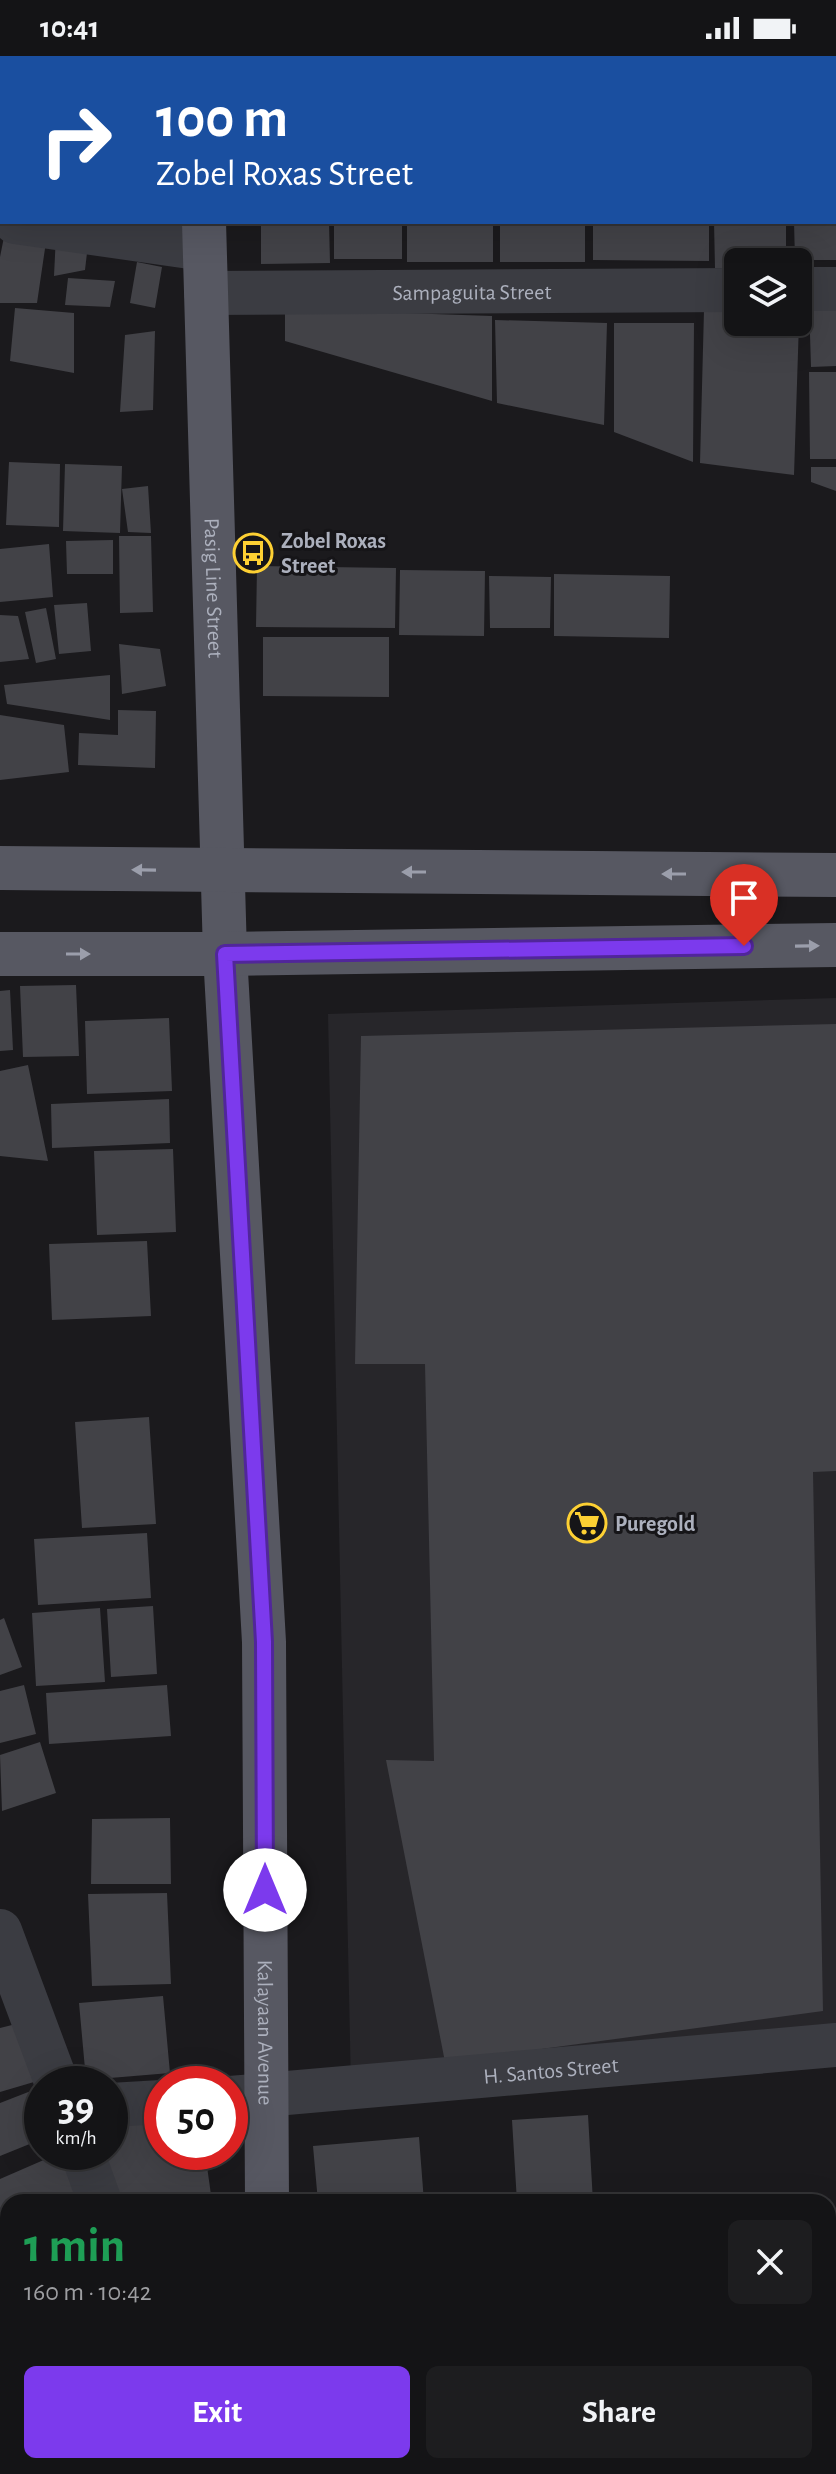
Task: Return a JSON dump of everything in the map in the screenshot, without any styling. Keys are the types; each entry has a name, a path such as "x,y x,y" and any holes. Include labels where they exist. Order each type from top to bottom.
{"main road":[{"name":"Pasig Line Street","path":"204,236 225,954"},
{"path":"0,868 836,875"},
{"path":"0,954 225,954 836,945"},
{"name":"Kalayaan Avenue","path":"225,954 264,1642 248,2097 266,2194"}],"street":[{"path":"42,224 204,236"},
{"path":"812,289 836,289"},
{"name":"Sampaguita Street","path":"206,293 724,290"},
{"path":"0,1931 50,2066"},
{"name":"H. Santos Street","path":"248,2097 836,2045"},
{"path":"88,2170 97,2194"}],"shaded area":[{"name":"Puregold","path":"836,998 836,2032 351,2087 328,1014"}],"building":[{"path":"261,224 329,224 330,263 261,264"},
{"path":"334,224 402,224 402,259 334,259"},
{"path":"407,224 493,224 493,262 407,262"},
{"path":"500,224 585,224 585,262 500,262"},
{"path":"593,224 709,224 709,261 593,260"},
{"path":"714,224 786,224 786,248 724,248 724,268 715,268"},
{"path":"794,224 836,224 836,260 812,260 812,248 795,248"},
{"path":"5,232 47,235 37,303 0,303 0,257"},
{"path":"56,235 89,236 85,270 54,276"},
{"path":"137,262 162,267 155,308 130,303"},
{"path":"68,278 115,281 110,307 65,305"},
{"path":"812,302 836,302 836,366 811,367"},
{"path":"15,308 74,313 74,373 10,361"},
{"path":"285,309 492,316 492,401 285,341"},
{"path":"724,309 724,336 799,336 794,475 700,463 704,310"},
{"path":"495,320 607,323 604,425 497,403"},
{"path":"614,323 694,323 693,462 614,432"},
{"path":"155,331 153,410 120,412 125,335"},
{"path":"809,372 836,372 836,459 810,459"},
{"path":"9,462 60,464 59,527 6,525"},
{"path":"65,464 122,466 120,533 63,531"},
{"path":"811,467 836,467 836,491 811,482"},
{"path":"148,486 151,533 128,532 122,489"},
{"path":"119,536 151,536 153,612 120,613"},
{"path":"113,540 113,574 67,574 66,541"},
{"path":"49,544 53,597 0,602 0,549"},
{"path":"257,566 396,568 395,628 256,627"},
{"path":"400,570 485,571 484,636 399,635"},
{"path":"554,574 670,576 669,638 554,636"},
{"path":"489,576 551,577 550,628 490,628"},
{"path":"87,603 91,651 59,654 54,605"},
{"path":"46,608 56,659 36,663 25,612"},
{"path":"0,615 18,616 29,659 0,662"},
{"path":"263,637 389,637 389,697 263,696"},
{"path":"119,644 160,649 166,686 122,694"},
{"path":"110,675 110,720 7,704 4,685"},
{"path":"118,710 156,711 155,768 78,765 79,733 118,735"},
{"path":"0,715 64,725 69,772 0,780"},
{"path":"76,985 79,1056 23,1057 20,986"},
{"path":"10,990 13,1050 0,1051 0,991"},
{"path":"169,1018 172,1091 87,1094 85,1021"},
{"name":"Puregold","path":"836,1024 836,1471 813,1472 823,2011 445,2062 386,1760 434,1761 425,1364 355,1364 361,1036"},
{"path":"28,1065 48,1161 0,1156 0,1071"},
{"path":"169,1099 170,1143 52,1148 51,1104"},
{"path":"173,1149 176,1232 97,1235 94,1151"},
{"path":"147,1241 151,1316 52,1320 49,1244"},
{"path":"149,1417 156,1524 82,1528 75,1422"},
{"path":"147,1533 151,1598 38,1605 34,1539"},
{"path":"153,1606 157,1674 111,1677 107,1609"},
{"path":"100,1608 105,1682 36,1686 32,1613"},
{"path":"4,1618 22,1667 0,1675 0,1620"},
{"path":"24,1685 36,1734 0,1743 0,1691"},
{"path":"167,1685 171,1736 49,1744 46,1693"},
{"path":"40,1742 56,1793 2,1811 0,1755"},
{"path":"170,1818 171,1884 91,1884 92,1819"},
{"path":"167,1893 171,1984 92,1986 88,1894"},
{"path":"163,1996 169,2066 144,2066 144,2075 128,2076 128,2066 85,2066 79,2003"},
{"path":"16,2024 29,2066 24,2066 24,2085 0,2092 0,2028"},
{"path":"24,2094 24,2146 0,2156 0,2103"},
{"path":"588,2115 593,2194 517,2194 512,2120"},
{"path":"144,2120 144,2170 208,2170 211,2194 111,2194 104,2170 128,2170 128,2123"},
{"path":"419,2137 423,2194 317,2194 313,2146"},
{"path":"24,2169 71,2170 84,2194 0,2194 0,2179"}],"place":[{"name":"Zobel Roxas Street","path":"253,553"},
{"name":"Puregold","path":"587,1523"}],"route":[{"path":"265,1890 264,1642 225,954 744,946"}]}
